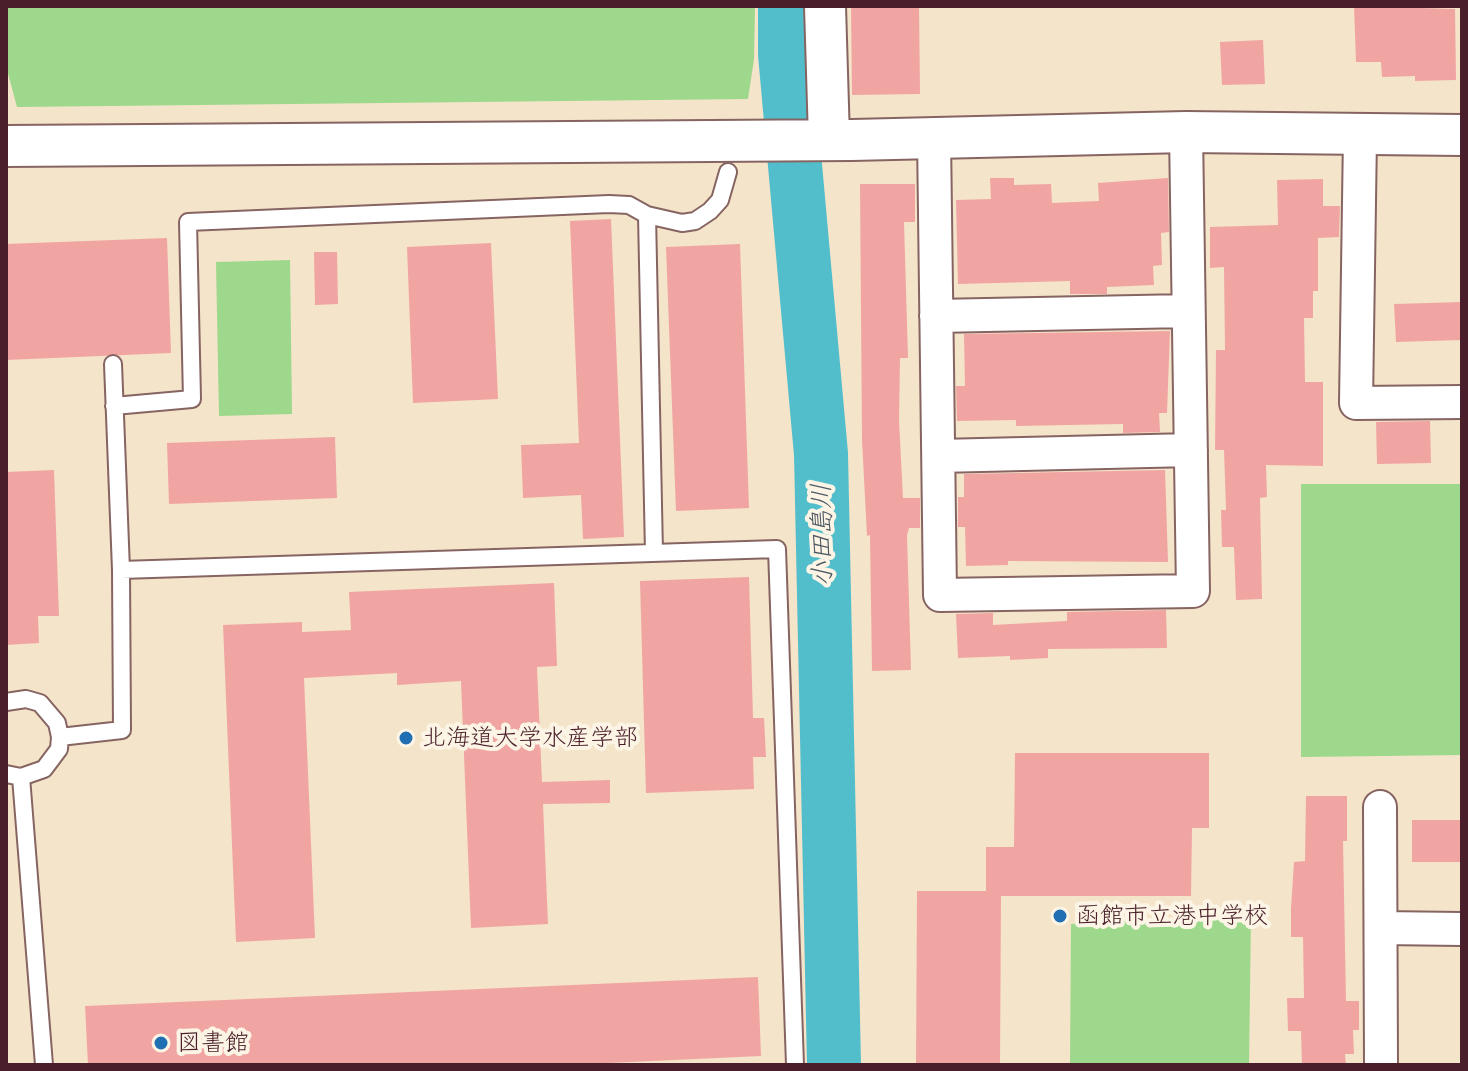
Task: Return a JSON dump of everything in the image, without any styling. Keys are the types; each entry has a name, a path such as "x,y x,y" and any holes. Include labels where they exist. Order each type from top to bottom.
{"street":[{"path":"825,6 829,139"},
{"path":"934,137 940,595 1193,591 1186,132"},
{"path":"6,146 829,139 1186,132 1462,135"},
{"path":"1360,135 1356,403 1462,402"},
{"path":"936,316 1187,311"},
{"path":"939,456 1191,450"},
{"path":"1380,807 1381,1065"},
{"path":"1381,928 1462,929"}],"lane":[{"path":"114,406 192,399 188,222 609,204 629,205 647,215 682,223 695,221 720,200 728,172"},
{"path":"647,215 645,238 654,553"},
{"path":"60,737 122,730 121,570 113,364"},
{"path":"121,570 777,549 795,1065"},
{"path":"6,702 26,699 40,703 57,723 60,737 53,760 34,775 14,776 44,1065"}],"green space":[{"path":"6,6 755,6 754,59 748,99 17,107 6,66"},
{"path":"290,260 292,414 219,416 216,262"},
{"path":"1301,484 1462,484 1462,755 1301,757"},
{"path":"1251,915 1249,1065 1070,1065 1071,924"}],"building":[{"path":"851,6 919,6 920,94 852,95"},
{"path":"1354,6 1455,9 1456,80 1415,81 1415,76 1382,77 1381,62 1356,62"},
{"path":"1263,40 1265,84 1222,85 1220,42"},
{"path":"990,178 1014,178 1014,185 1051,184 1052,203 1099,201 1098,183 1168,178 1169,232 1161,233 1162,265 1153,266 1154,285 1107,287 1107,294 1070,294 1070,281 958,284 956,200 991,199"},
{"path":"1323,179 1323,206 1340,206 1339,237 1318,238 1318,291 1313,291 1313,318 1304,318 1305,382 1323,382 1323,466 1266,465 1267,497 1260,498 1262,599 1236,600 1234,547 1222,547 1221,510 1226,510 1224,450 1215,450 1216,350 1225,350 1224,267 1210,268 1210,227 1278,225 1277,180"},
{"path":"860,184 915,184 915,222 904,222 908,358 900,358 899,420 903,498 920,498 920,528 909,528 907,535 911,670 872,671 870,535 867,536 862,440"},
{"path":"611,219 624,537 583,539 581,495 523,498 521,445 579,443 570,221"},
{"path":"167,238 171,353 6,360 6,244"},
{"path":"491,243 498,399 413,403 407,247"},
{"path":"740,244 749,508 676,511 666,247"},
{"path":"314,252 337,252 338,304 315,305"},
{"path":"1462,302 1462,340 1396,342 1394,304"},
{"path":"1170,331 1167,413 1159,413 1160,432 1123,433 1123,424 1016,426 1016,420 957,421 956,386 965,386 964,334"},
{"path":"1430,421 1431,463 1377,464 1376,422"},
{"path":"335,437 337,498 169,504 167,443"},
{"path":"54,470 59,616 38,616 39,643 6,645 6,472"},
{"path":"1165,470 1168,562 1008,561 1008,565 966,566 965,527 958,527 958,497 964,497 964,474"},
{"path":"749,577 753,718 764,718 766,757 753,757 754,789 646,793 640,581"},
{"path":"554,583 557,666 537,667 542,782 610,780 610,803 543,804 548,924 471,928 461,681 397,685 397,673 304,678 315,938 236,942 223,625 302,622 302,632 351,630 349,592"},
{"path":"1166,610 1167,648 1048,649 1048,658 958,658 956,614 993,613 993,625 1067,621 1067,612"},
{"path":"1015,753 1209,753 1209,828 1192,828 1191,896 1001,896 1000,1065 916,1065 917,891 986,891 986,847 1014,847"},
{"path":"1306,796 1347,796 1347,841 1343,841 1346,1001 1359,1001 1359,1030 1353,1030 1354,1054 1345,1054 1346,1065 1302,1065 1301,1031 1288,1031 1287,998 1304,998 1303,937 1291,937 1291,908 1294,862 1305,861"},
{"path":"1412,820 1462,820 1462,862 1412,862"},
{"path":"758,977 761,1056 565,1065 88,1065 85,1006"}],"waterway":[{"name":"小田島川","path":"785,6 785,54 821,454 834,1065"}],"place":[{"name":"北海道大学水産学部","path":"406,738"},
{"name":"函館市立港中学校","path":"1060,916"},
{"name":"図書館","path":"161,1043"}]}
